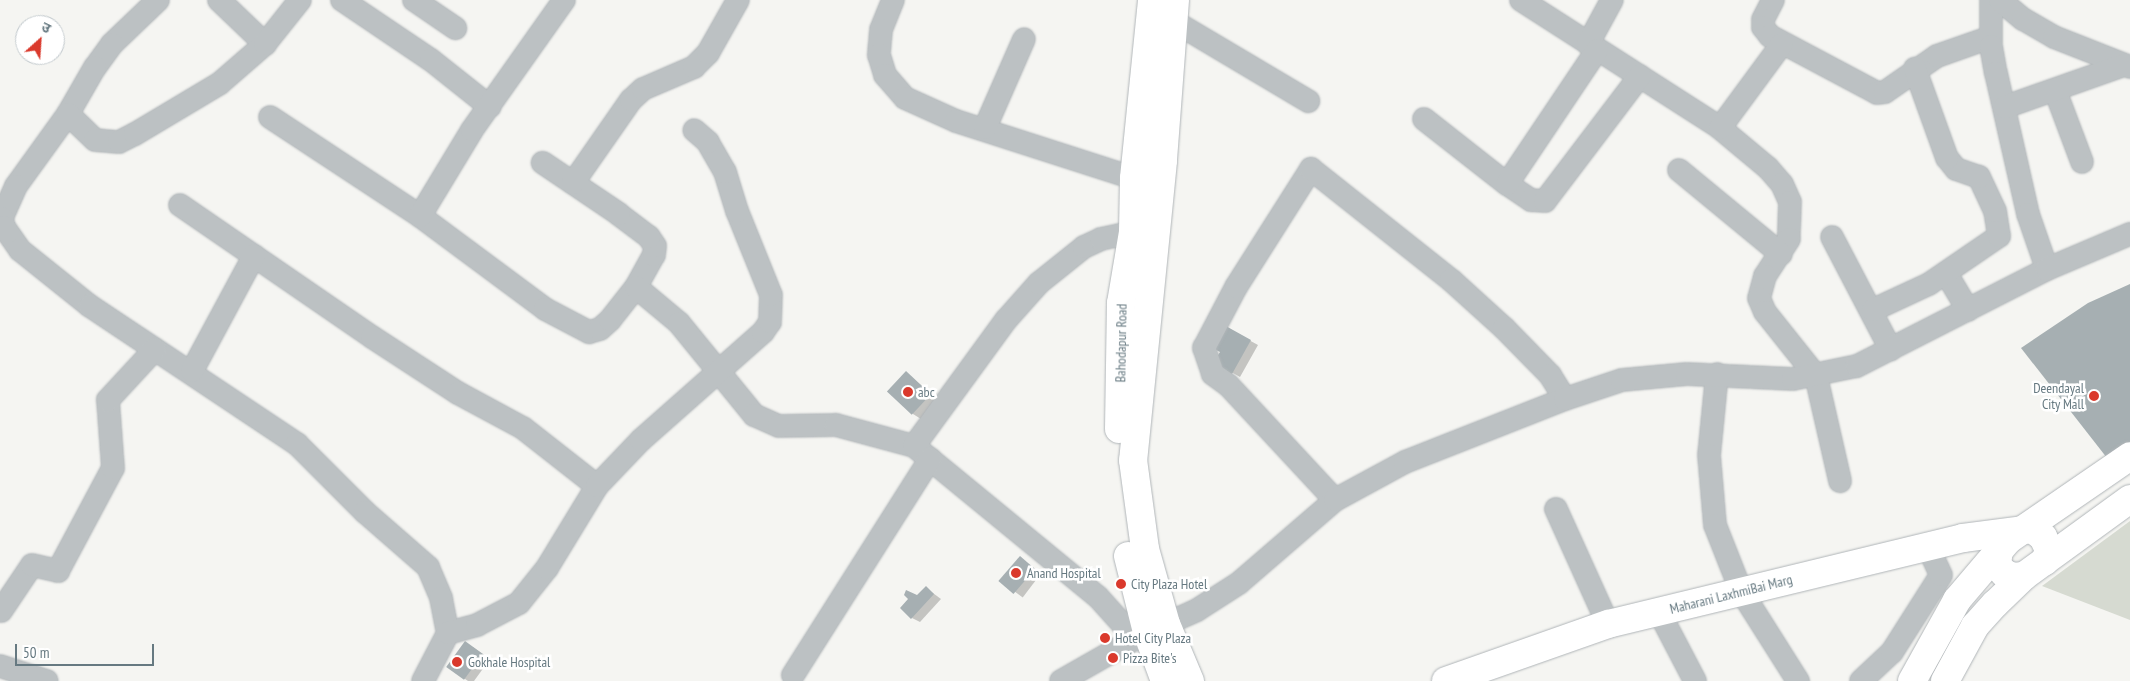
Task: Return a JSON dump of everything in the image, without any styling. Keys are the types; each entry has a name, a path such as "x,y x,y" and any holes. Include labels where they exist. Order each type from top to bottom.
{"main road":[{"name":"Bahodapur Road","path":"1152,0 1134,178 1133,232 1121,303 1117,476 1126,548 1165,681"},
{"path":"1175,11 1133,460 1145,549 1149,631 1190,681"},
{"name":"Maharani LaxhmiBai Marg","path":"1912,681 1957,600 1999,550 2022,529 2130,456"},
{"path":"1999,550 1997,565 2013,577 2034,568 2130,499"},
{"path":"1944,681 1975,626 2034,568 2048,550 2043,537 2032,529 2022,529"},
{"name":"Maharani LaxhmiBai Marg","path":"1446,681 1608,624 1927,545 2022,529"}],"street":[{"path":"158,0 112,44 68,114 16,186 1,217 4,227 20,250 90,306 192,371 297,444 365,512 428,567 441,598 448,633 423,681"},
{"path":"219,0 265,44"},
{"path":"68,114 95,140 119,142 219,84 265,44 300,0"},
{"path":"342,0 431,60 490,107"},
{"path":"414,0 455,28"},
{"path":"420,216 457,153 564,0"},
{"path":"573,183 631,100 643,89 694,67 708,53 738,0"},
{"path":"893,0 882,30 879,55 885,75 904,98 956,121 985,128 1134,178"},
{"path":"1521,0 1552,8 1593,47 1720,128 1768,168 1782,184 1790,202 1792,226 1781,254 1765,276 1759,298 1765,312 1816,376 1840,481"},
{"path":"1507,184 1593,47 1612,0"},
{"path":"1772,0 1763,27 1782,44 1877,93 1885,92 1915,69 1959,46 1991,37"},
{"path":"1991,0 1991,37 2005,107 2028,214 2047,269"},
{"path":"2000,0 2045,32 2127,66"},
{"path":"1175,11 1308,101"},
{"path":"985,128 1024,39"},
{"path":"1720,128 1782,44"},
{"path":"2005,107 2127,66"},
{"path":"1873,310 1946,273 1996,241 2000,228 1979,177 1956,169 1947,158 1915,69"},
{"path":"1424,119 1507,184 1531,200 1545,201 1640,76"},
{"path":"2054,90 2082,162"},
{"path":"270,117 420,216 545,309 589,332 600,329 610,320 636,287 654,255 655,246 649,237 543,163"},
{"path":"448,633 477,625 518,602 547,568 597,486 641,440 763,332 773,311 771,295 737,211 725,172 708,142 694,130"},
{"path":"1335,500 1235,392 1213,374 1204,348 1236,286 1311,169 1451,280 1504,328 1550,375 1565,398"},
{"path":"1679,170 1781,254"},
{"path":"180,205 397,354 466,398 523,428 597,486"},
{"path":"793,675 922,453 1006,320 1039,283 1084,247 1101,239 1133,232"},
{"path":"1061,681 1149,631 1197,610 1240,583 1335,500 1405,462 1565,398 1622,380 1717,374 1776,380 1816,376 1857,366 2047,269 2130,234"},
{"path":"1832,237 1873,310 1891,350"},
{"path":"192,371 254,256"},
{"path":"1946,273 1968,310"},
{"path":"636,287 679,323 721,371 754,415 767,423 779,426 836,425 922,453 1098,597 1149,631"},
{"path":"1,611 32,565 58,571 113,468 108,400 156,349"},
{"path":"1717,374 1709,455 1710,490 1715,525 1741,591 1798,681"},
{"path":"1556,509 1608,624"},
{"path":"1861,681 1892,652 1941,575 1927,545"},
{"path":"1658,612 1695,681"},
{"path":"0,666 47,681"}],"shaded area":[{"path":"2130,521 2130,620 2042,586"}],"building":[{"name":"Deendayal City Mall","path":"2130,284 2130,443 2107,458 2021,348 2088,303"},
{"path":"1224,325 1251,340 1232,374 1213,363 1220,352 1212,348"},
{"name":"abc","path":"906,371 931,394 912,415 887,391"},
{"path":"1020,556 1035,569 1013,594 998,581"},
{"path":"926,586 934,594 911,619 900,608 908,599 904,595 906,590 917,595"},
{"path":"465,641 483,654 464,680 446,667"}],"place":[{"name":"abc","path":"908,392"},
{"name":"Deendayal City Mall","path":"2094,396"},
{"name":"Anand Hospital","path":"1016,573"},
{"name":"City Plaza Hotel","path":"1121,584"},
{"name":"Hotel City Plaza","path":"1105,638"},
{"name":"Pizza Bite's","path":"1113,658"},
{"name":"Gokhale Hospital","path":"457,662"}]}
